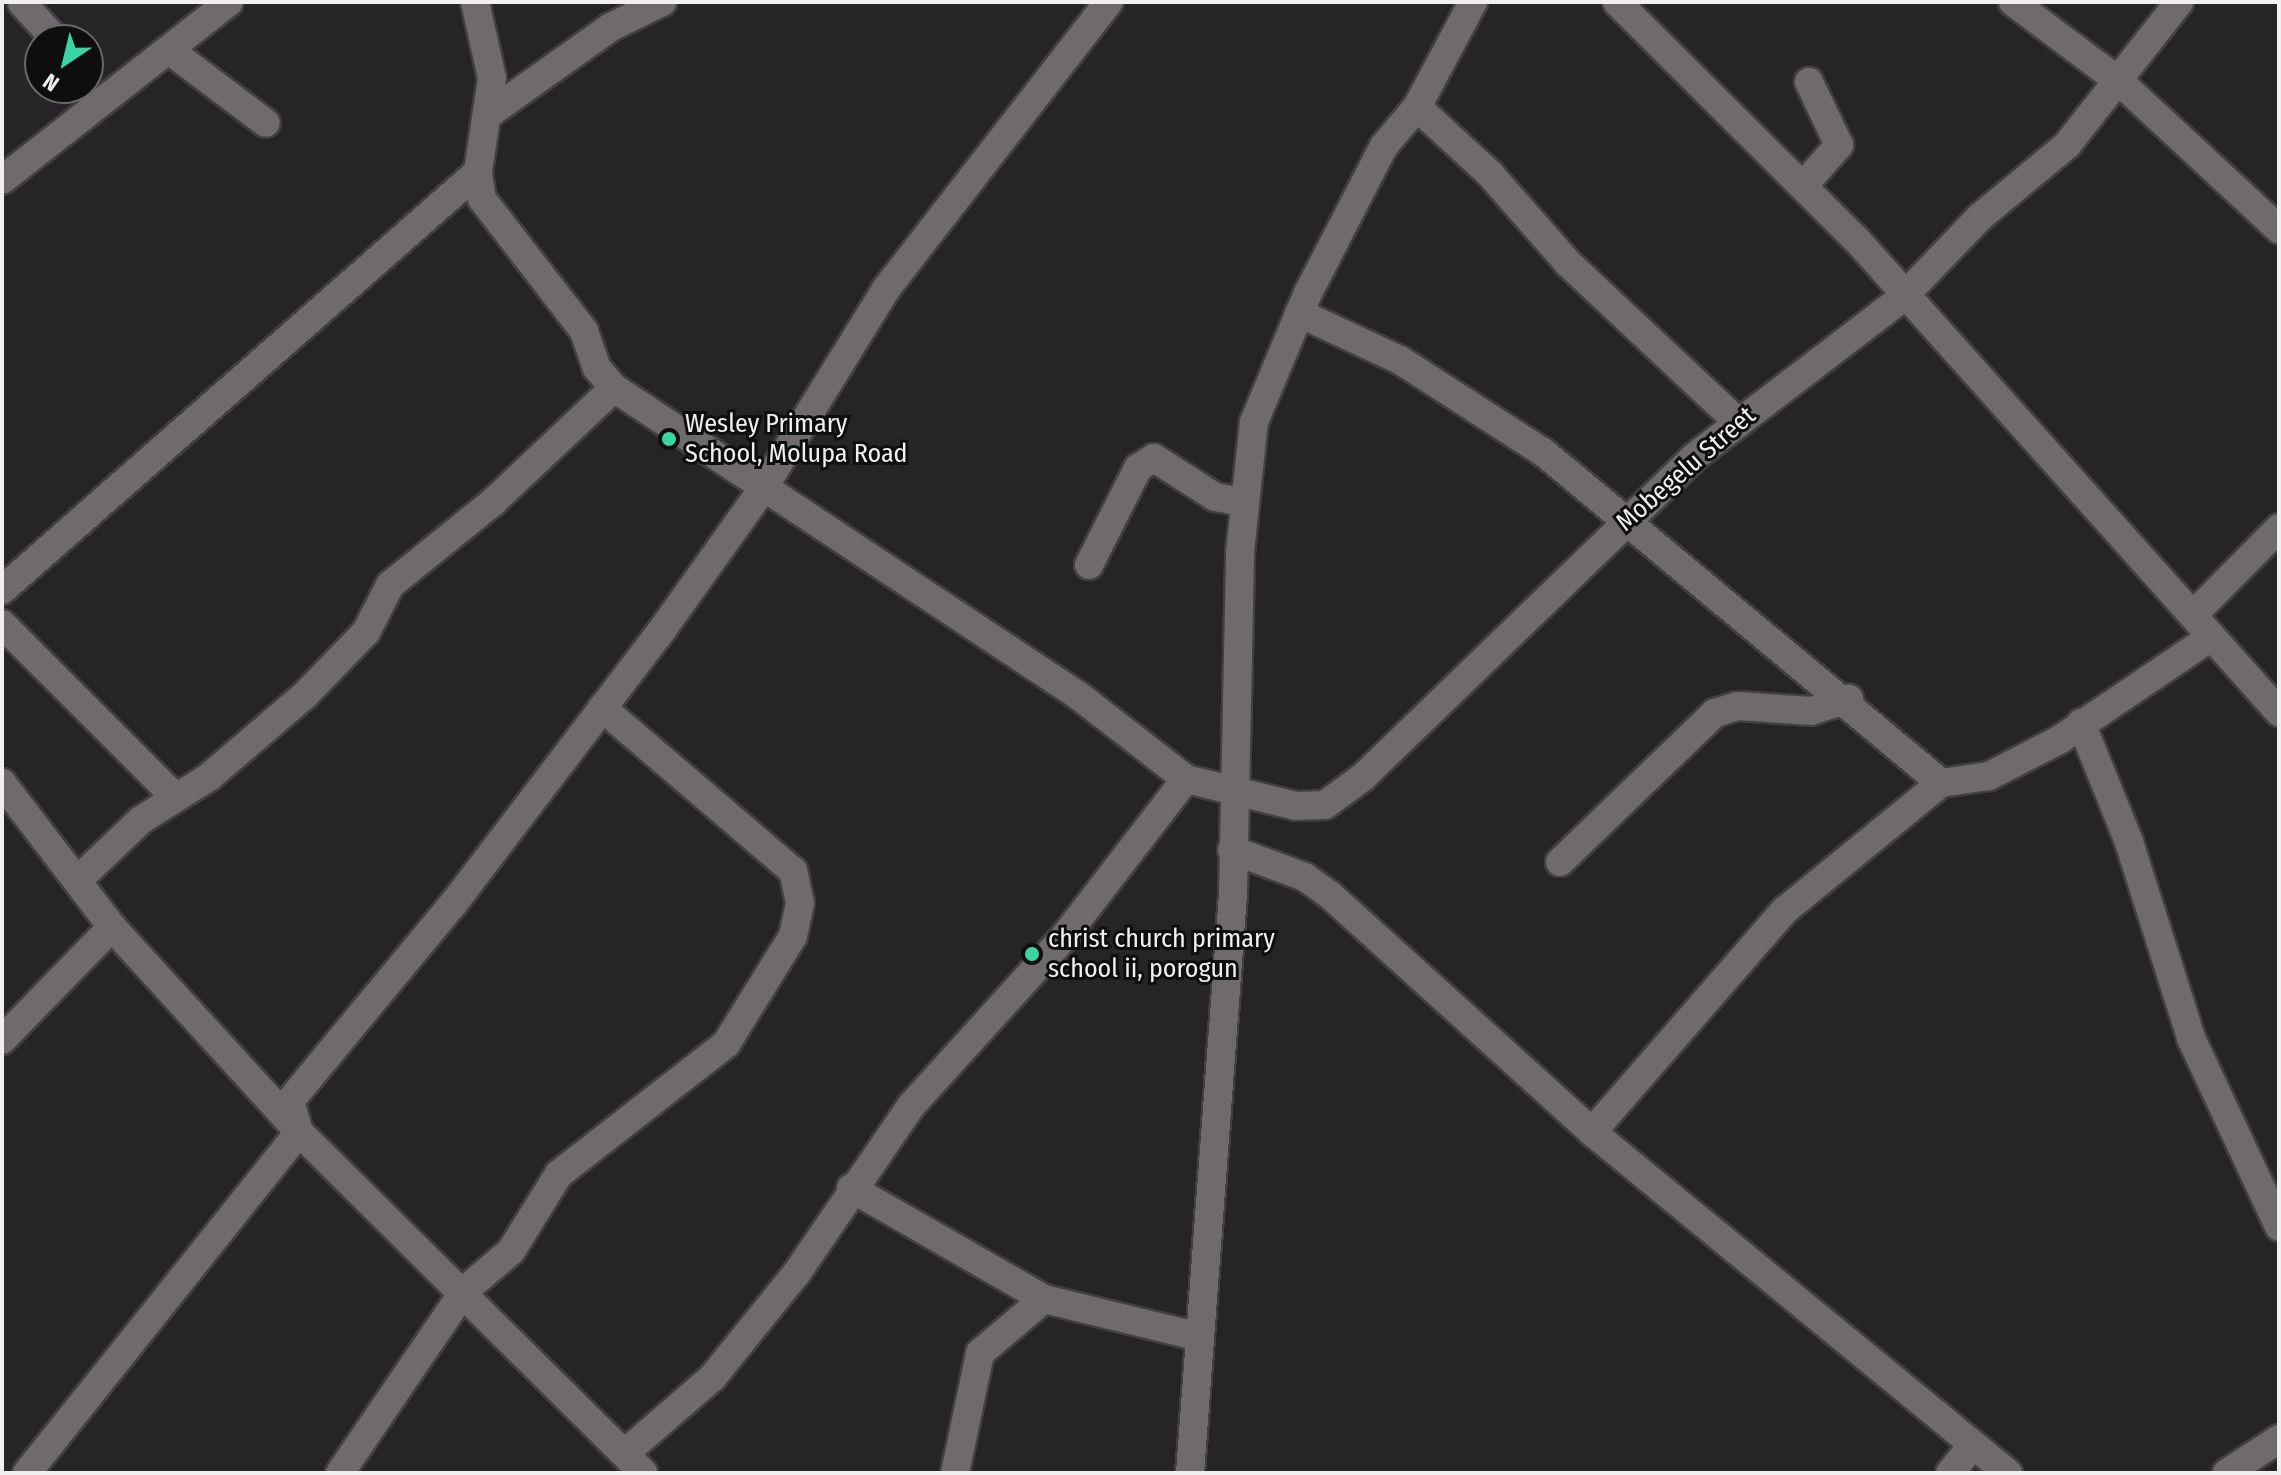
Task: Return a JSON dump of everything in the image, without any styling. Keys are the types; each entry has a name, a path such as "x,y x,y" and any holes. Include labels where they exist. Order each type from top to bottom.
{"street":[{"path":"104,91 173,53 229,2"},
{"path":"80,878 173,795 209,777 305,695 366,632 390,585 524,475 614,388 597,368 584,331 494,219 478,172 490,113 492,78 475,2"},
{"path":"490,113 611,27 662,2"},
{"path":"299,1132 290,1101 602,708 762,490 886,289 1109,2"},
{"path":"1190,1473 1196,1336 1206,1285 1232,850 1242,502 1254,422 1299,313 1384,146 1417,107 1473,2"},
{"path":"1617,2 1803,186 2194,614 2279,712"},
{"path":"2013,2 2120,82 2279,229"},
{"name":"Mobegelu Street","path":"614,388 762,490 1079,696 1186,779 1232,796 1296,806 1339,796 1622,523 1736,420 1802,379 1903,297 1980,217 2067,145 2120,82 2179,2"},
{"path":"22,3 41,24"},
{"path":"173,53 266,123"},
{"path":"1803,186 1839,145 1809,82"},
{"path":"2,180 86,104"},
{"path":"1417,107 1490,174 1568,263 1736,420"},
{"path":"2,590 478,172"},
{"path":"1299,313 1478,407 1586,485 1622,523 1849,699 1941,783"},
{"path":"1089,565 1138,468 1154,458 1215,497 1242,502"},
{"path":"2194,614 2279,528"},
{"path":"2,624 173,795"},
{"path":"1592,1132 1784,911 1941,783 1989,776 2081,723 2211,637"},
{"path":"1560,862 1715,713 1738,706 1811,711 1849,699"},
{"path":"340,1473 464,1291 511,1251 576,1158 726,1044 793,936 800,903 793,871 602,708"},
{"path":"2081,723 2129,842 2191,1038 2279,1227"},
{"path":"2,783 80,878 112,927 299,1132 464,1291 634,1463 712,1378 796,1274 851,1188 911,1106 1065,936 1186,779"},
{"path":"1232,850 1305,877 1330,895 1592,1132 2008,1473"},
{"path":"2,1040 112,927"},
{"path":"27,1473 299,1132"},
{"path":"851,1188 1044,1299 1196,1336"},
{"path":"955,1473 980,1353 1044,1299"},
{"path":"2227,1473 2279,1439"},
{"path":"1950,1473 1973,1445"}],"place":[{"name":"Wesley Primary School, Molupa Road","path":"669,439"},
{"name":"christ church primary school ii, porogun","path":"1032,954"}]}
